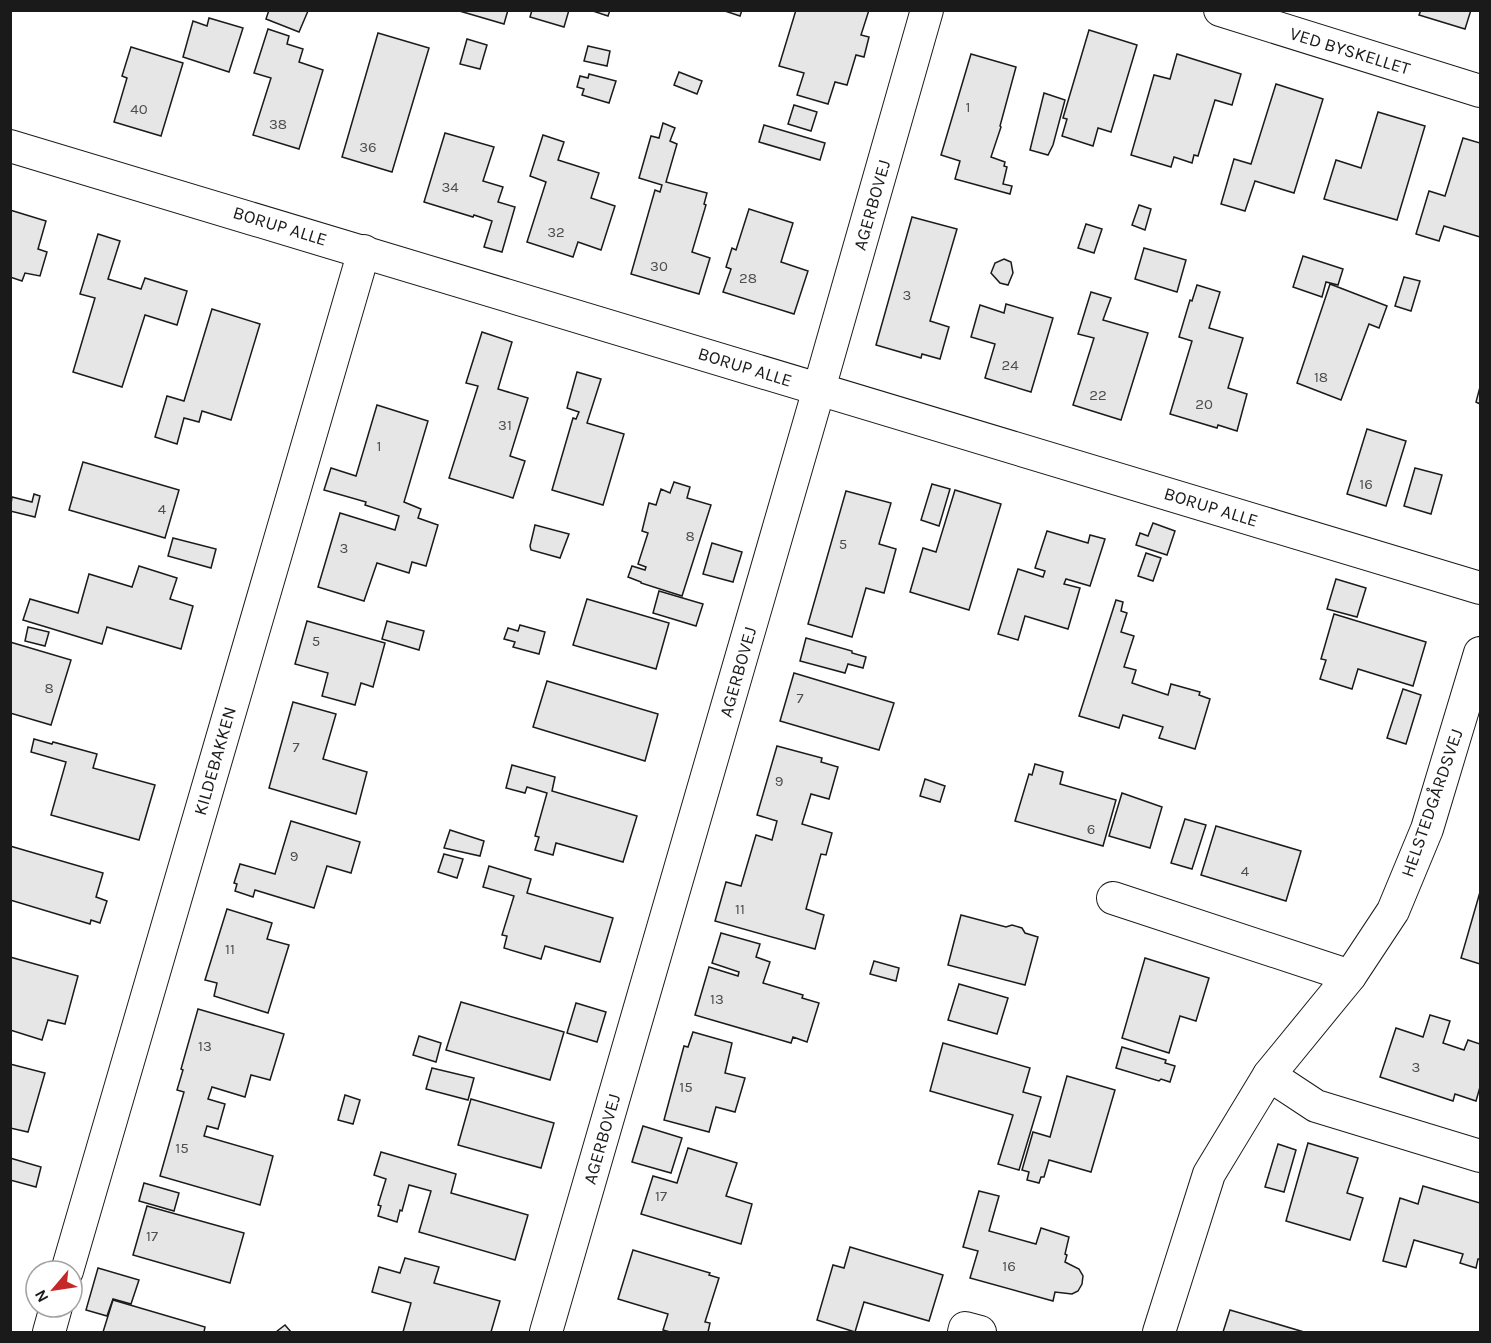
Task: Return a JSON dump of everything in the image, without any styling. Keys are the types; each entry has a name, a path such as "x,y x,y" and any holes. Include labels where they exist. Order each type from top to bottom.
{"street":[{"name":"AGERBOVEJ","path":"546,1332 927,10"},
{"name":"VED BYSKELLET","path":"1220,10 1480,91"},
{"name":"BORUP ALLE","path":"10,146 1480,588"},
{"name":"KILDEBAKKEN","path":"70,1259 364,251"},
{"name":"HELSTEDGÅRDSVEJ","path":"1159,1332 1209,1174 1269,1075 1350,976 1393,911 1427,829 1480,653"},
{"path":"1113,898 1350,976"},
{"path":"1269,1075 1316,1106 1480,1156"},
{"path":"964,1332 965,1328 980,1332"}],"building":[{"path":"269,10 308,11 299,32 266,19"},
{"path":"456,10 508,10 504,24"},
{"path":"532,10 569,10 564,27 530,17"},
{"path":"590,10 610,10 608,16"},
{"path":"722,10 742,10 740,16"},
{"path":"796,10 869,10 861,35 869,37 864,57 856,55 847,85 835,82 828,104 797,95 804,73 779,66"},
{"path":"1421,10 1471,10 1465,29 1419,15"},
{"path":"209,18 243,28 229,72 183,57 193,21 207,26"},
{"path":"268,29 289,36 287,44 303,49 299,62 323,70 299,149 253,135 271,78 254,73"},
{"path":"1089,30 1137,45 1111,132 1098,128 1093,146 1062,136 1067,119 1063,118"},
{"path":"378,33 429,48 392,172 342,157"},
{"path":"467,39 487,45 480,69 460,64"},
{"path":"588,46 610,51 607,66 584,61"},
{"path":"131,47 183,63 161,136 114,122 127,78 122,76"},
{"path":"971,54 1016,67 991,157 1005,162 1004,166 1007,167 1003,184 1012,186 1010,194 955,179 960,161 941,155"},
{"path":"1177,54 1241,74 1232,105 1215,100 1198,156 1194,155 1192,163 1174,157 1171,167 1131,155 1154,75 1170,79"},
{"path":"679,72 702,81 697,94 674,85"},
{"path":"589,74 616,81 609,103 582,95 584,89 577,87 580,76 588,78"},
{"path":"1276,84 1323,99 1294,193 1255,181 1245,211 1221,204 1234,159 1251,164"},
{"path":"1044,93 1065,100 1053,145 1048,155 1030,150"},
{"path":"794,105 817,112 811,131 788,124"},
{"path":"1378,112 1425,126 1397,220 1324,199 1336,160 1361,168"},
{"path":"663,123 675,128 670,141 677,144 666,182 707,193 704,204 706,205 692,252 710,258 699,294 631,274 655,190 660,192 662,185 639,178 651,136 659,138"},
{"path":"764,125 825,143 820,160 759,142"},
{"path":"445,133 494,147 483,181 503,187 498,202 515,207 502,252 484,247 492,221 424,202"},
{"path":"543,135 564,142 558,160 599,173 591,198 615,206 601,250 578,242 573,257 527,242 546,182 530,176"},
{"path":"1463,138 1480,143 1480,237 1444,226 1439,241 1416,234 1429,191 1445,196"},
{"path":"1139,205 1151,209 1145,230 1132,225"},
{"path":"749,209 793,223 781,262 808,271 794,314 723,292 731,269 726,267 732,248 736,250"},
{"path":"10,210 46,221 38,249 47,252 40,276 25,273 22,281 10,277"},
{"path":"912,217 957,229 930,321 949,327 940,359 922,354 921,358 876,345"},
{"path":"1086,224 1102,229 1094,253 1078,248"},
{"path":"98,234 120,241 108,279 141,289 145,278 187,291 177,325 145,315 122,387 73,372 95,298 80,294"},
{"path":"1144,248 1186,260 1177,292 1135,279"},
{"path":"1303,256 1343,269 1338,285 1326,282 1322,297 1293,287"},
{"path":"1004,259 1011,262 1013,273 1008,285 1000,283 991,273 995,263"},
{"path":"1404,277 1420,281 1411,311 1395,306"},
{"path":"1330,284 1387,306 1379,328 1369,324 1341,400 1297,383"},
{"path":"1197,285 1220,292 1209,328 1243,338 1228,388 1247,394 1237,431 1218,425 1217,428 1170,414 1192,341 1179,337"},
{"path":"1091,292 1111,298 1103,320 1148,333 1121,420 1073,405 1094,338 1078,334"},
{"path":"1006,304 1053,318 1031,392 985,378 995,344 971,337 980,305 1004,313"},
{"path":"212,309 260,324 231,420 202,411 199,422 184,418 177,444 155,437 167,396 184,401"},
{"path":"482,332 512,342 498,389 528,398 510,456 525,461 513,498 449,478 478,386 466,383"},
{"path":"577,372 601,379 587,423 624,434 603,505 552,490 573,418 576,419 579,412 567,408"},
{"path":"1480,387 1480,404 1476,402"},
{"path":"377,405 428,421 404,502 421,509 418,518 438,525 426,566 412,562 409,573 377,563 364,601 318,587 340,513 395,530 399,516 365,505 366,502 324,490 331,468 356,476"},
{"path":"1367,429 1406,441 1386,506 1347,494"},
{"path":"83,462 179,490 165,538 69,510"},
{"path":"1415,468 1442,475 1431,514 1404,506"},
{"path":"674,482 690,487 687,498 711,505 682,596 628,577 632,566 645,570 646,567 638,564 648,533 642,531 649,503 656,505 661,489 670,493"},
{"path":"932,484 950,489 939,526 921,520"},
{"path":"955,490 1001,504 969,610 910,592 923,548 936,552"},
{"path":"846,491 891,503 879,544 896,549 884,593 866,588 852,637 808,624"},
{"path":"34,494 40,496 35,517 10,511 12,497 32,502"},
{"path":"1153,523 1175,531 1167,555 1136,545 1140,533 1148,536"},
{"path":"535,525 569,534 560,558 531,550"},
{"path":"1047,531 1088,543 1090,535 1105,539 1090,586 1066,579 1064,584 1080,588 1068,629 1025,616 1018,640 998,634 1018,569 1043,577 1045,571 1035,568"},
{"path":"173,538 216,549 211,568 168,556"},
{"path":"712,543 742,552 733,582 703,574"},
{"path":"1146,553 1161,558 1153,581 1138,576"},
{"path":"139,566 177,578 170,599 193,606 181,649 107,627 102,644 23,620 30,599 78,613 89,574 132,587"},
{"path":"1336,579 1366,588 1357,617 1327,609"},
{"path":"659,591 703,604 696,626 653,613"},
{"path":"587,599 669,623 656,669 573,645"},
{"path":"1116,600 1123,602 1121,611 1127,613 1121,632 1134,636 1124,667 1136,670 1132,683 1168,695 1171,684 1200,692 1199,695 1210,699 1195,749 1159,738 1163,727 1123,715 1119,728 1079,716"},
{"path":"1334,614 1426,642 1413,686 1358,669 1352,689 1320,679 1326,660 1321,659"},
{"path":"307,621 385,643 373,687 361,683 355,705 322,696 328,673 295,664"},
{"path":"387,621 424,631 419,650 382,639"},
{"path":"520,625 545,632 539,654 513,647 515,642 504,639 508,628 518,631"},
{"path":"28,627 49,632 45,646 25,641"},
{"path":"806,638 866,657 863,668 848,664 845,673 800,661"},
{"path":"10,642 71,660 51,725 10,713"},
{"path":"794,673 894,703 879,750 780,721"},
{"path":"547,681 658,714 645,761 533,727"},
{"path":"1403,689 1421,695 1406,744 1387,738"},
{"path":"293,702 336,714 323,759 367,772 356,814 269,788"},
{"path":"34,739 97,754 93,768 155,785 139,840 51,815 66,762 31,752"},
{"path":"777,746 822,758 821,762 838,767 829,799 811,794 802,824 832,833 826,855 821,854 806,909 824,915 815,949 715,921 726,882 741,886 756,835 772,840 777,821 757,815"},
{"path":"1035,764 1063,772 1060,784 1116,800 1103,846 1015,821 1029,774 1032,775"},
{"path":"512,765 555,777 552,791 637,816 623,862 556,843 553,855 535,850 539,837 535,836 547,793 527,787 525,793 506,788"},
{"path":"925,779 945,786 940,802 920,796"},
{"path":"1122,793 1162,807 1150,848 1109,836"},
{"path":"1185,819 1206,825 1192,869 1171,863"},
{"path":"291,821 360,842 351,873 327,866 314,908 255,890 253,897 235,891 237,884 234,883 240,864 275,874"},
{"path":"1216,826 1301,851 1286,901 1201,875"},
{"path":"450,830 484,841 480,856 444,848"},
{"path":"10,846 103,873 96,897 107,901 100,923 91,920 90,924 10,900"},
{"path":"444,854 463,859 457,878 438,872"},
{"path":"489,866 531,879 527,893 613,918 600,962 545,946 541,959 504,948 507,936 502,935 514,896 483,887"},
{"path":"1480,892 1480,964 1461,958"},
{"path":"227,909 272,923 267,939 289,945 268,1013 214,996 217,983 205,980"},
{"path":"961,915 1006,927 1012,925 1022,928 1025,933 1038,937 1025,985 948,965"},
{"path":"721,933 760,944 756,957 770,962 763,983 803,995 802,998 819,1003 807,1042 793,1037 791,1043 695,1015 709,967 738,976 739,972 712,963"},
{"path":"10,957 78,976 65,1024 48,1020 42,1040 10,1030"},
{"path":"1145,958 1209,978 1196,1021 1180,1016 1169,1053 1122,1038"},
{"path":"874,961 899,968 896,981 870,974"},
{"path":"959,984 1008,998 997,1034 948,1020"},
{"path":"461,1002 564,1032 550,1080 446,1050"},
{"path":"576,1003 606,1012 597,1042 567,1033"},
{"path":"198,1009 284,1034 270,1080 251,1075 245,1097 212,1087 208,1099 225,1104 218,1129 207,1126 204,1136 273,1156 260,1205 160,1176 184,1092 177,1090"},
{"path":"1430,1015 1450,1021 1443,1043 1464,1050 1468,1040 1480,1044 1480,1087 1476,1101 1455,1094 1453,1101 1380,1077 1396,1028 1423,1037"},
{"path":"693,1032 732,1043 725,1073 745,1078 735,1112 716,1107 709,1132 664,1120 684,1046 688,1047"},
{"path":"419,1036 441,1043 436,1062 413,1055"},
{"path":"943,1043 1030,1068 1023,1092 1041,1097 1019,1170 998,1164 1013,1115 930,1091"},
{"path":"1122,1047 1166,1060 1165,1063 1175,1066 1170,1082 1116,1068"},
{"path":"10,1064 45,1073 28,1132 10,1128"},
{"path":"432,1068 474,1078 468,1100 426,1089"},
{"path":"1067,1076 1115,1090 1091,1172 1049,1160 1044,1177 1041,1177 1039,1183 1027,1180 1029,1172 1022,1170 1033,1132 1050,1137"},
{"path":"345,1095 360,1100 353,1124 338,1120"},
{"path":"471,1099 554,1123 541,1168 458,1145"},
{"path":"643,1126 682,1138 671,1173 632,1162"},
{"path":"1308,1143 1358,1158 1347,1193 1363,1198 1350,1240 1286,1221"},
{"path":"1278,1144 1296,1150 1284,1192 1265,1187"},
{"path":"688,1148 737,1163 726,1196 752,1204 741,1244 641,1214 653,1176 677,1183"},
{"path":"381,1152 456,1174 451,1193 528,1215 515,1260 419,1232 431,1191 409,1185 397,1222 378,1216 381,1206 378,1205 386,1179 374,1175"},
{"path":"10,1158 41,1167 36,1187 10,1180"},
{"path":"144,1183 179,1193 174,1211 139,1201"},
{"path":"1423,1186 1480,1203 1480,1259 1478,1259 1476,1268 1460,1263 1463,1254 1414,1240 1406,1267 1383,1261 1400,1198 1418,1204"},
{"path":"979,1191 999,1196 989,1231 1036,1244 1041,1228 1069,1237 1065,1262 1079,1269 1083,1276 1078,1291 1072,1294 1055,1292 1053,1301 970,1278 978,1251 963,1247"},
{"path":"147,1206 244,1233 230,1283 133,1255"},
{"path":"850,1247 943,1275 929,1321 864,1302 855,1332 817,1320 833,1265 844,1268"},
{"path":"633,1250 710,1273 709,1275 719,1278 705,1322 710,1323 708,1332 663,1330 668,1314 618,1299"},
{"path":"405,1258 439,1267 434,1283 500,1301 491,1332 403,1332 411,1303 372,1292 379,1267 400,1273"},
{"path":"98,1268 139,1280 131,1304 113,1299 107,1316 86,1310"},
{"path":"113,1300 205,1327 204,1332 103,1332"},
{"path":"1230,1310 1304,1332 1223,1332"},
{"path":"285,1325 291,1332 276,1332"}]}
